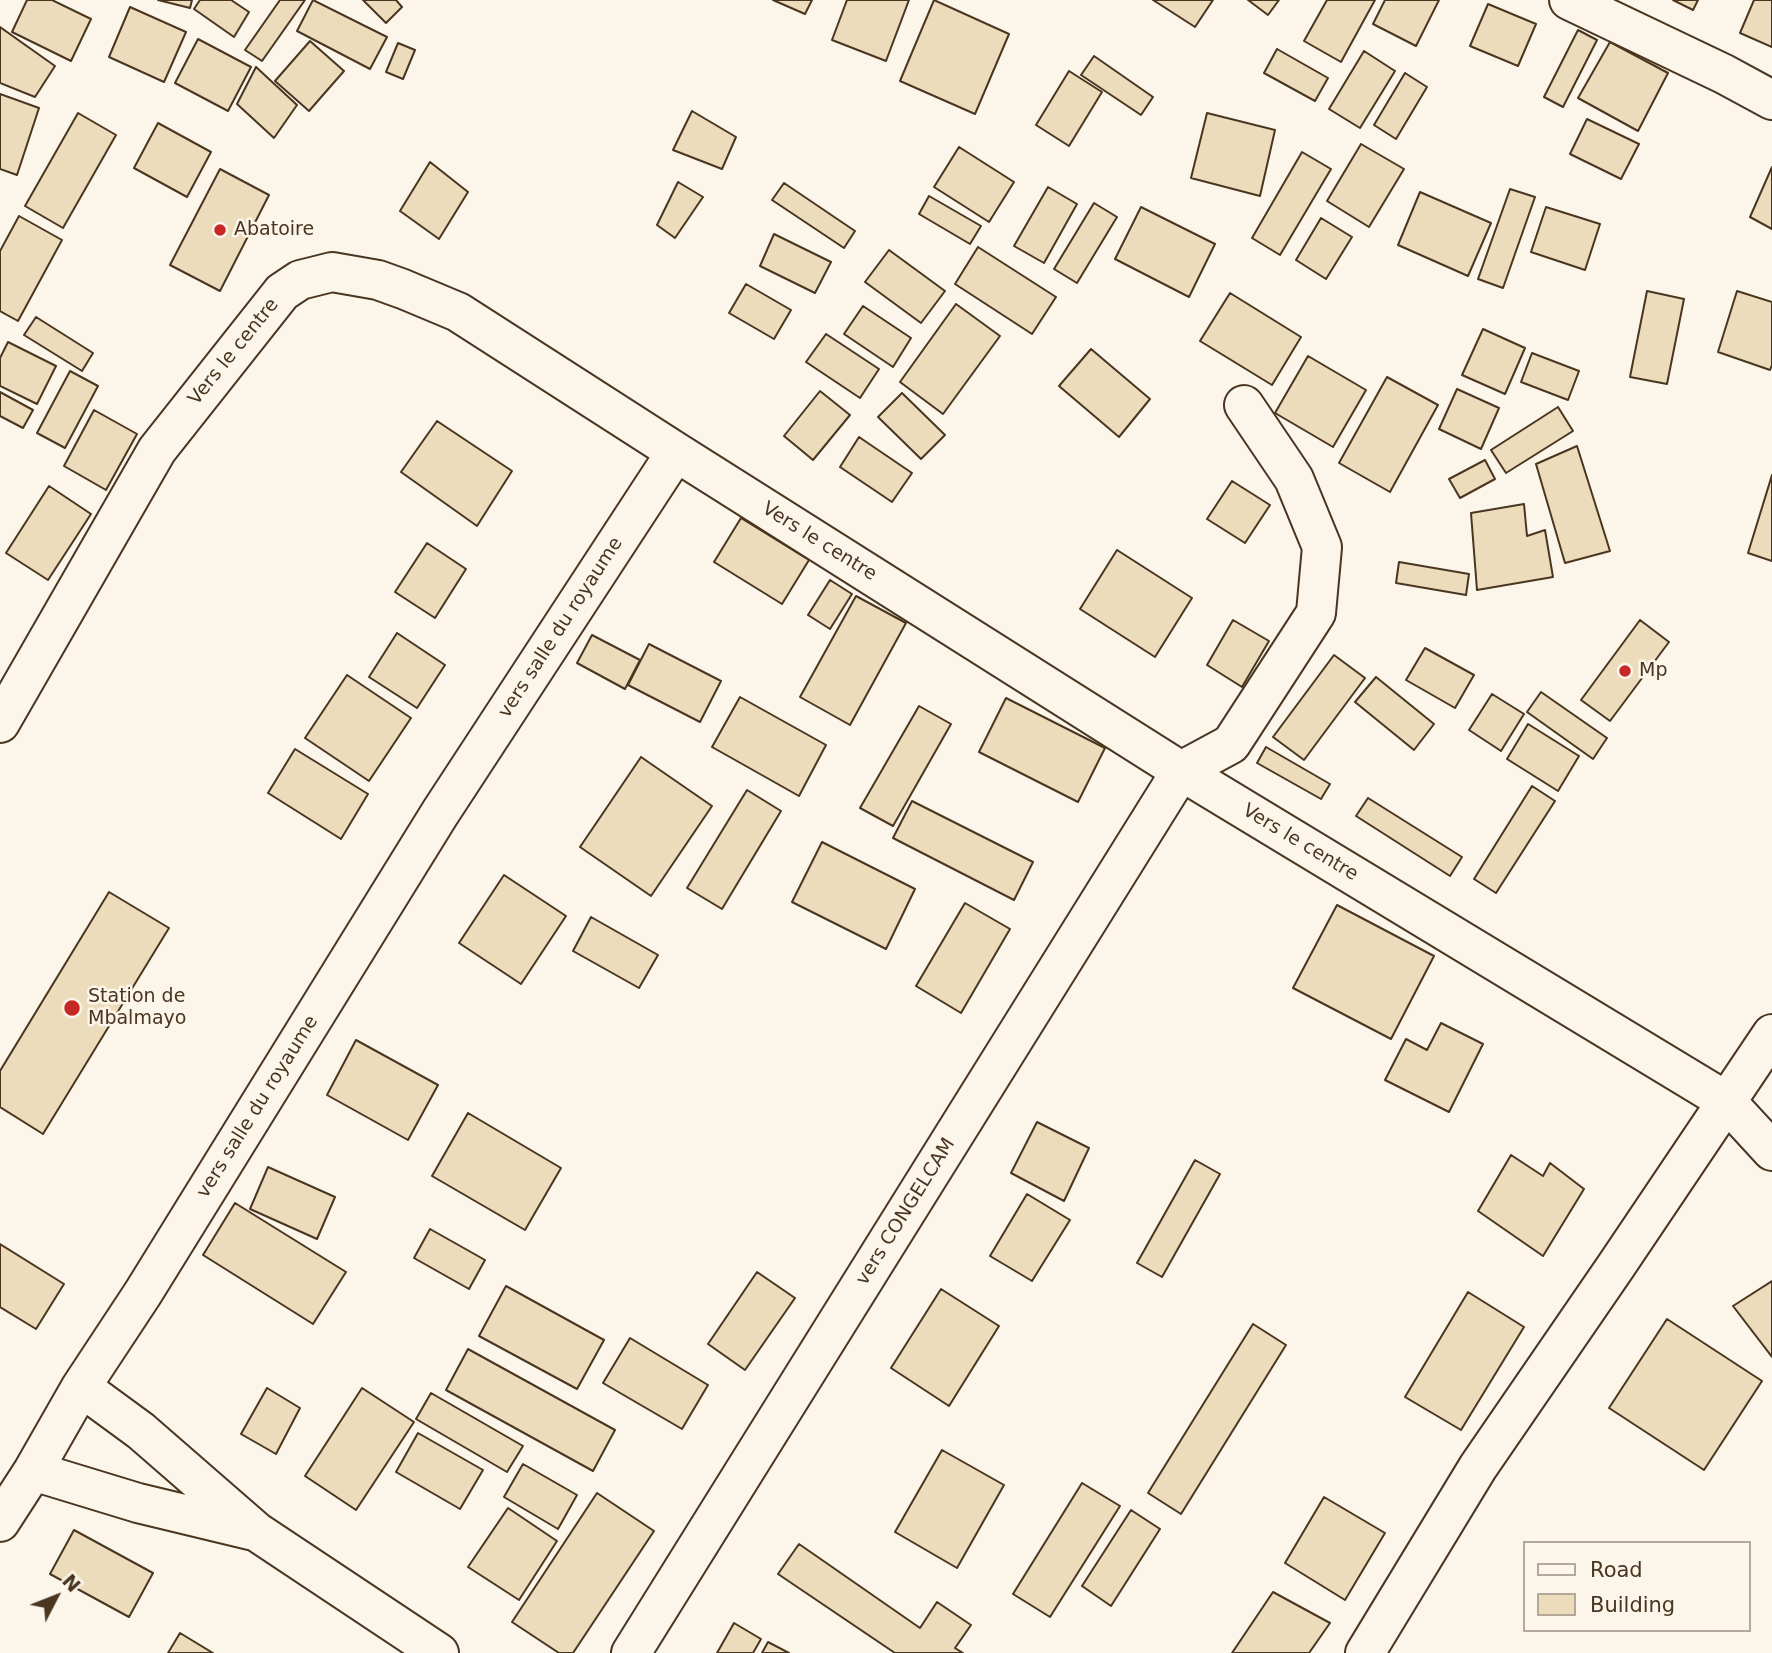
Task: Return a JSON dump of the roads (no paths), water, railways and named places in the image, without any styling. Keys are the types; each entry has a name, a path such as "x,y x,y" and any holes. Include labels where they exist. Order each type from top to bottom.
{"street":[{"path":"1570,0 1772,100"},
{"name":"Vers le centre","path":"0,723 157,450 282,292 300,280 332,272 378,281 458,312 1181,771 1726,1101 1772,1151"},
{"path":"1181,771 1231,744 1315,612 1322,547 1294,479 1244,405"},
{"name":"vers salle du royaume","path":"0,1522 81,1387 143,1293 439,813 676,452"},
{"name":"vers CONGELCAM","path":"631,1653 1181,771"},
{"path":"1365,1653 1478,1467 1772,1034"},
{"path":"81,1387 141,1431 257,1532 439,1653"},
{"path":"33,1471 138,1503 257,1532"}],"place":[{"name":"Abatoire","path":"220,230"},
{"name":"Mp","path":"1625,671"},
{"name":"Station de Mbalmayo","path":"72,1008"}]}
